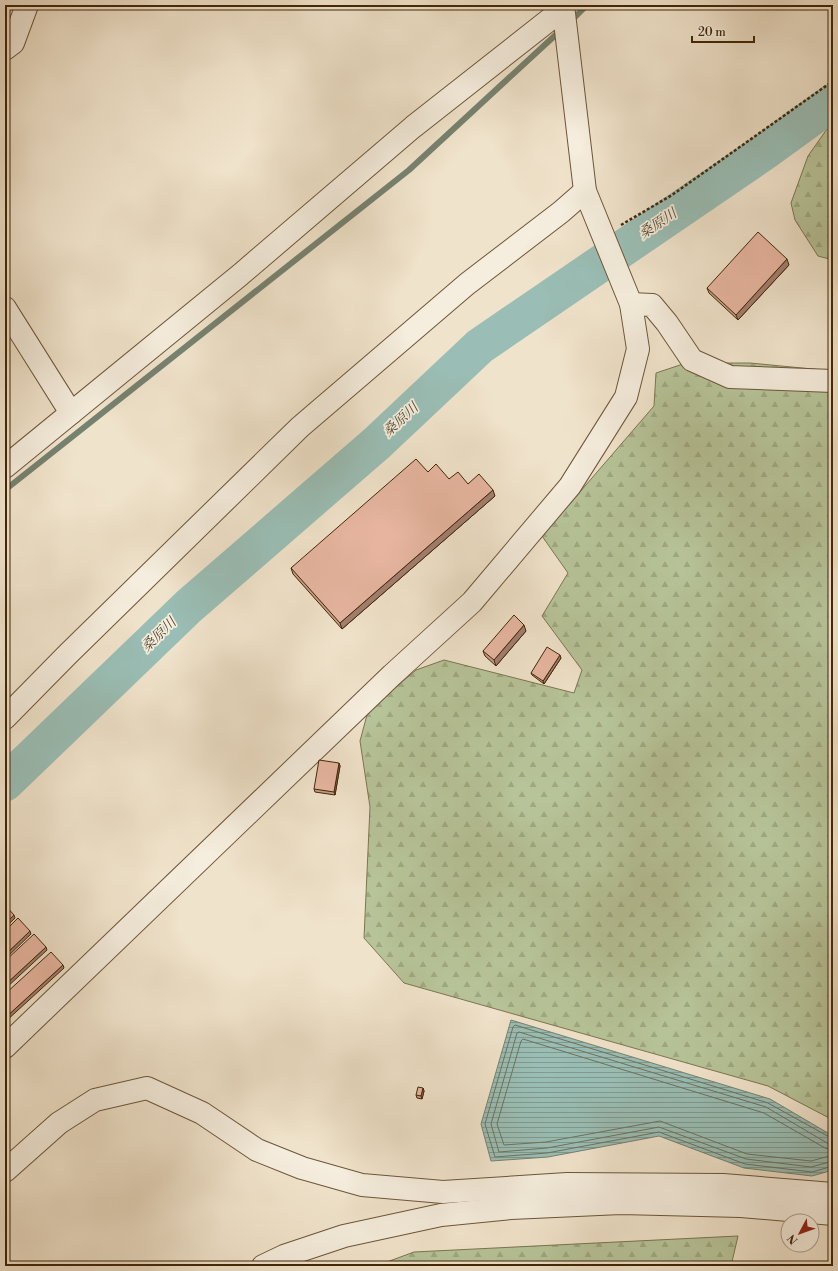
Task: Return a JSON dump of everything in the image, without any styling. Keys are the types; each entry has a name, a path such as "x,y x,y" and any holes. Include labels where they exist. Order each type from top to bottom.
{"street":[{"path":"5,49 13,43 27,5"},
{"path":"5,1047 392,675 472,602 570,486 626,396 638,349 631,304 585,191 563,7"},
{"path":"5,467 240,275 413,127 563,7"},
{"path":"5,718 68,654 300,427 467,284 585,191"},
{"path":"631,304 652,305 667,323 692,360 730,378 833,381"},
{"path":"5,308 71,413"},
{"path":"5,1171 59,1123 95,1100 147,1088 202,1113 257,1150 302,1168 362,1185 443,1192 566,1184 723,1185 833,1194"},
{"path":"263,1266 284,1256 344,1236 441,1215 504,1209 622,1203 741,1206 833,1214"}],"path":[{"path":"603,236 672,195 833,81"}],"green space":[{"path":"833,126 833,260 818,256 795,220 791,203 808,156 827,129"},
{"path":"686,363 750,363 833,371 833,1120 768,1086 404,983 364,938 370,807 360,741 368,711 416,670 444,660 574,693 582,670 542,616 568,573 542,536 654,406 656,373"},
{"path":"738,1236 731,1266 376,1266 414,1252"}],"water":[{"path":"511,1020 770,1099 833,1136 833,1170 812,1176 744,1168 659,1136 548,1157 491,1161 481,1124"}],"building":[{"path":"758,232 787,259 736,315 707,288"},
{"path":"416,459 428,472 436,464 449,479 458,472 468,484 479,474 493,490 340,623 291,568"},
{"path":"514,615 524,625 494,660 483,651"},
{"path":"547,647 560,655 543,681 531,673"},
{"path":"319,760 339,763 334,792 314,789"},
{"path":"5,905 14,915 5,924"},
{"path":"18,918 30,931 5,955 5,931"},
{"path":"34,934 46,947 5,985 5,961"},
{"path":"51,952 63,965 5,1018 5,994"},
{"path":"418,1087 423,1088 421,1096 416,1095"},
{"path":"831,1243 833,1244 833,1252 830,1251"}],"waterway":[{"path":"570,22 587,5"},
{"path":"5,490 409,170 562,29"},
{"name":"桑原川","path":"5,783 189,606 377,443 480,346 764,152 833,102"}]}
